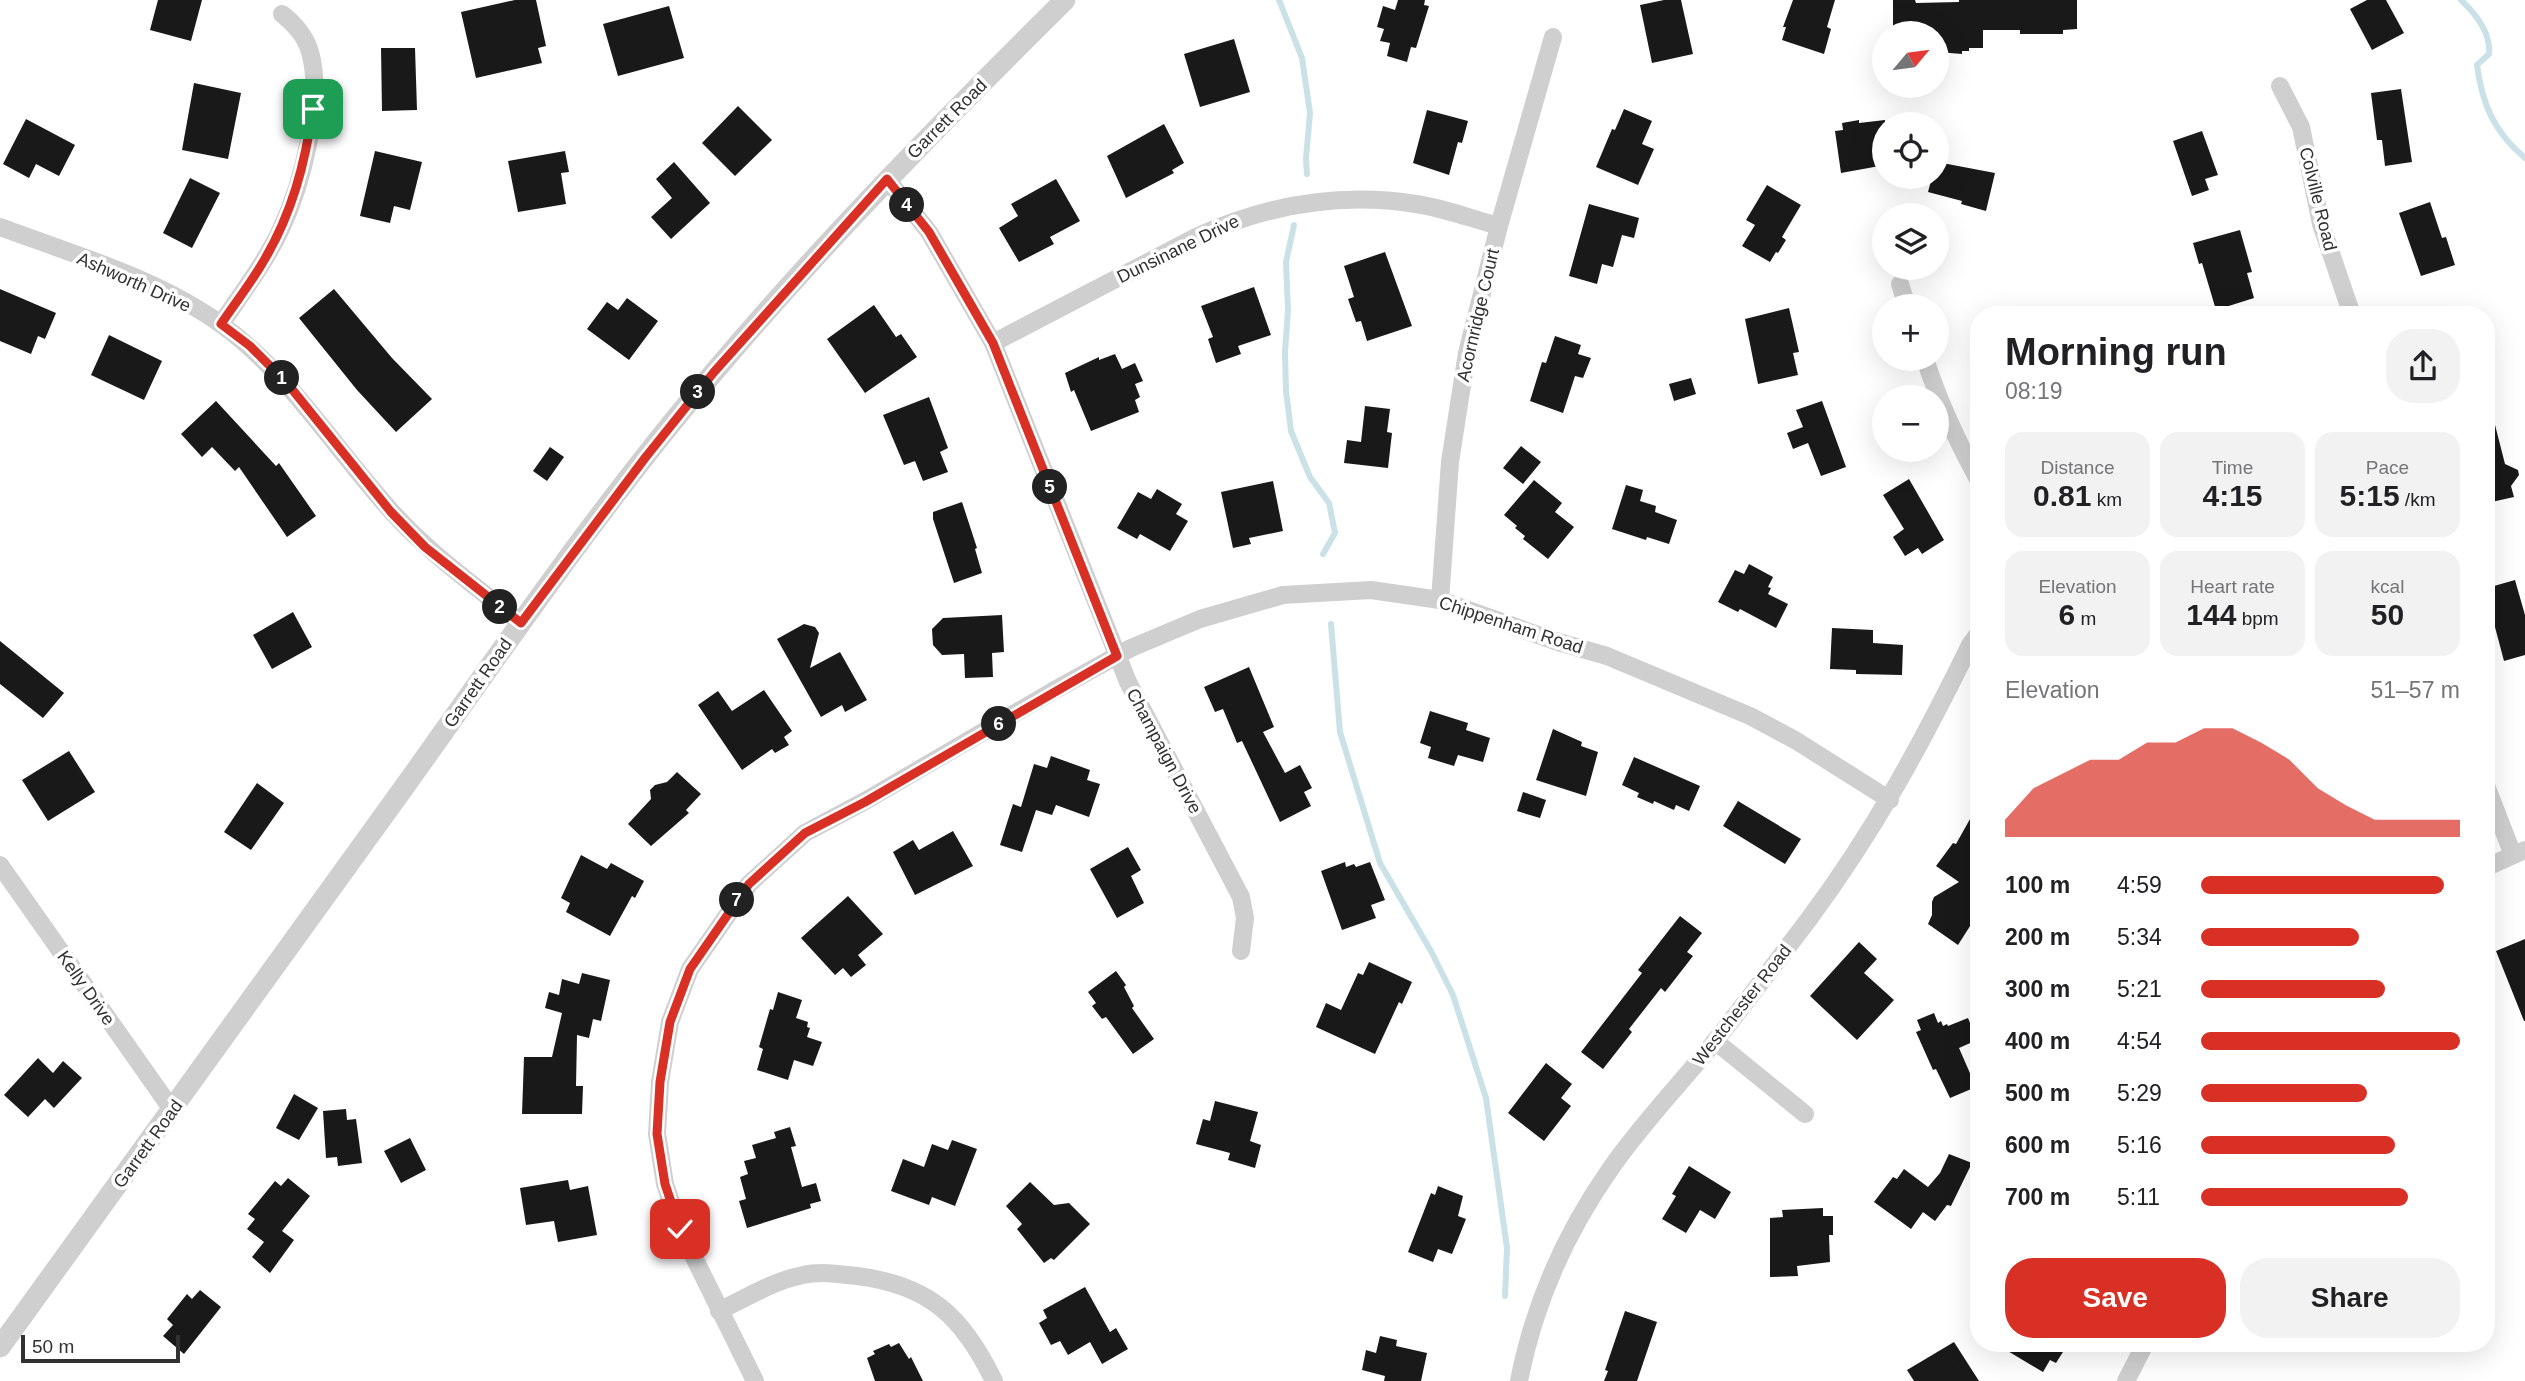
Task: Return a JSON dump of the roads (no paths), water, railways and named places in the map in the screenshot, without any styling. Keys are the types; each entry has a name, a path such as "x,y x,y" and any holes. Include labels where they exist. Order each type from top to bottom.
{"street":[{"name":"Garrett Road","path":"0,1347 173,1111 521,623 645,458 714,372 887,179 1065,0"},
{"path":"221,324 263,262 281,229 296,191 307,150 313,109 313,71 309,50 301,33 282,14"},
{"name":"Acornridge Court","path":"1440,600 1444,517 1456,414 1467,353 1499,226 1553,37"},
{"name":"Colville Road","path":"2280,86 2301,127 2321,224 2349,306"},
{"name":"Champaign Drive","path":"887,179 929,232 993,343 1128,682 1241,897 1245,918 1241,951"},
{"name":"Dunsinane Drive","path":"993,343 1205,233 1259,212 1283,206 1335,200 1377,199 1419,204 1499,226"},
{"name":"Ashworth Drive","path":"0,227 148,284 185,302 250,346 287,383 391,512 425,547 521,623"},
{"path":"1900,284 1903,294"},
{"path":"1929,371 1937,396 1970,464"},
{"name":"Chippenham Road","path":"755,1381 680,1229 665,1184 657,1134 660,1082 670,1022 690,969 749,884 805,833 865,802 1117,656 1200,619 1283,594 1349,589 1440,600 1608,656 1750,716 1795,740 1890,800"},
{"name":"Westchester Road","path":"1520,1381 1542,1300 1575,1223 1613,1165 1715,1041 1859,848 1890,800 1970,645"},
{"path":"2495,804 2519,853 2495,864"},
{"name":"Kelly Drive","path":"0,865 173,1111"},
{"path":"1715,1041 1805,1114"},
{"path":"719,1311 784,1280 807,1274 839,1274 882,1279 927,1296 960,1324 983,1357 995,1381"},
{"path":"2126,1381 2141,1352"}],"waterway":[{"path":"1279,0 1302,58 1310,113 1307,174"},
{"path":"2461,0 2477,18 2488,39 2489,54 2477,65 2486,105 2505,138 2525,158"},
{"path":"1294,225 1286,262 1286,391 1291,431 1310,477 1329,503 1335,533 1323,554"},
{"path":"1331,624 1340,732 1380,863 1453,995 1486,1098 1507,1248 1505,1296"}]}
